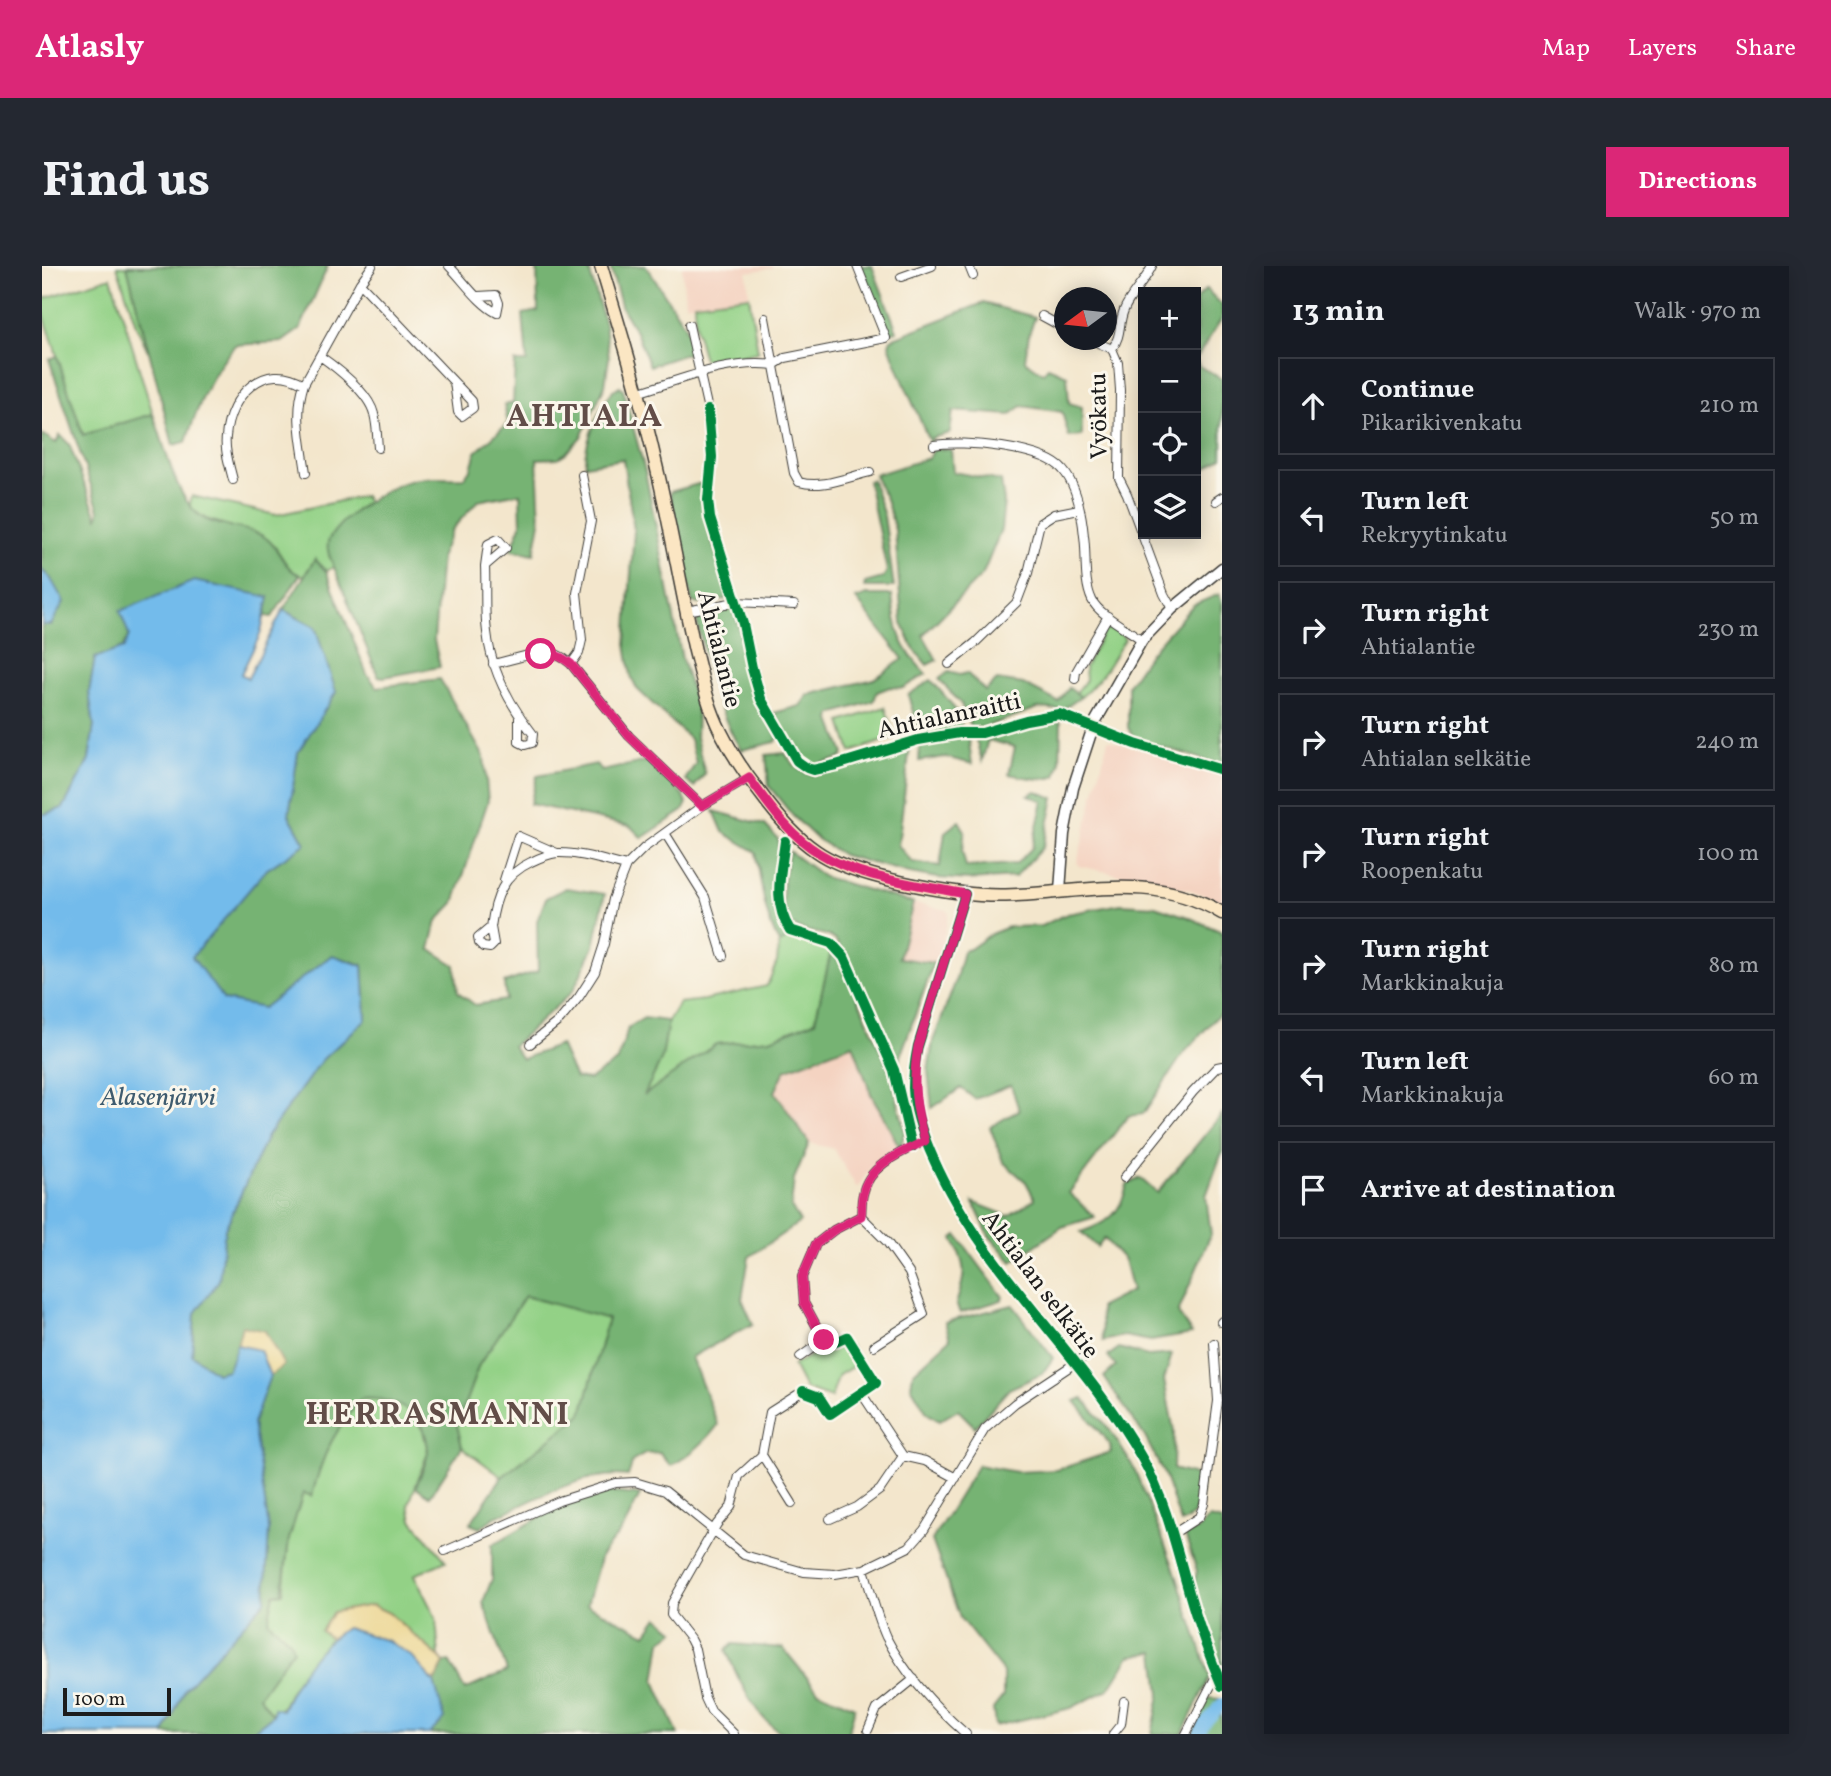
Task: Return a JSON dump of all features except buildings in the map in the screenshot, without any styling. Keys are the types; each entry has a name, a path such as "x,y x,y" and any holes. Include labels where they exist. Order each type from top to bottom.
{"main road":[{"name":"Ahtialantie","path":"601,266 659,476 704,687 720,731 775,814 818,853 840,864 888,879 965,894 1008,895 1111,887 1157,890 1186,896 1222,913"}],"street":[{"path":"306,474 298,402 304,384 372,266"},
{"path":"449,266 478,296"},
{"path":"637,393 701,373 743,364 774,365 785,358 886,338 857,266"},
{"path":"901,277 932,266"},
{"path":"969,266 973,276"},
{"name":"Vyökatu","path":"1117,342 1122,313 1133,291 1152,266"},
{"path":"360,283 454,382"},
{"path":"1042,316 1054,322"},
{"path":"765,318 794,473 799,482 819,484 870,472"},
{"path":"690,325 708,410"},
{"name":"Vyökatu","path":"1112,350 1118,363 1120,390 1119,478 1172,609"},
{"path":"320,356 340,370 370,403 374,413 378,448"},
{"path":"233,480 225,439 230,416 240,397 252,383 276,375 292,377 304,384"},
{"path":"934,445 963,443 1014,450 1054,462 1062,468 1069,478 1079,509 1092,600 1108,616 1142,640"},
{"path":"571,664 579,653 582,640 578,593 591,521 582,475"},
{"path":"950,664 1017,602 1028,573 1040,523 1054,514 1079,509"},
{"path":"485,566 486,631 493,664 519,717"},
{"path":"1060,891 1064,834 1072,796 1094,724 1142,640 1172,609 1222,568"},
{"path":"687,611 736,602 794,605"},
{"path":"1075,679 1076,672 1108,616"},
{"path":"493,664 551,653 561,656 571,664 629,736 702,806"},
{"path":"530,1044 560,1020 595,972 613,899 626,866 702,806 749,778"},
{"path":"665,833 705,897 723,956"},
{"path":"491,926 494,908 518,836 557,853 626,866"},
{"path":"503,883 526,864 557,853"},
{"name":"Ahtialan selkätie","path":"965,894 918,1046 914,1068 914,1090 925,1141 948,1190 980,1241 1122,1424 1139,1453 1173,1534 1193,1606 1222,1686"},
{"path":"1124,1178 1193,1092 1217,1067 1222,1066"},
{"path":"874,1346 924,1314 909,1273 887,1242 861,1216 863,1192 874,1170 925,1141"},
{"path":"800,1357 824,1340 804,1303 802,1277 816,1244 834,1230 861,1216"},
{"path":"1173,1534 1199,1517 1204,1504 1218,1401 1214,1343"},
{"path":"445,1551 559,1501 616,1483 635,1482 665,1490 744,1555 804,1573 835,1574 864,1569 892,1558 909,1547 924,1530 985,1429 1015,1403 1086,1356"},
{"path":"734,1734 712,1711 705,1698 695,1649 671,1615 672,1602 713,1531 731,1507 739,1476 762,1455 770,1412 803,1391"},
{"path":"862,1394 903,1456 925,1461 956,1478"},
{"path":"762,1455 792,1503"},
{"path":"830,1519 857,1507 880,1490 903,1456"},
{"path":"864,1569 876,1612 887,1638 914,1679 940,1710 966,1734"},
{"path":"1186,1734 1217,1674"},
{"path":"868,1730 877,1709 914,1679"},
{"path":"1113,1734 1121,1724 1124,1701"}],"shaded area":[{"path":"682,266 773,268 747,272 749,296 685,304"},
{"path":"1108,740 1222,773 1222,902 1190,890 1079,866 1077,863"},
{"path":"913,903 947,910 949,913 939,961 934,963 899,959"},
{"path":"853,1043 871,1094 900,1148 873,1164 857,1188 834,1149 809,1143 775,1092 785,1070"}],"green space":[{"path":"117,266 127,266 148,351 137,328"},
{"path":"127,266 328,266 300,329 282,342 235,345 206,391 186,442 173,445"},
{"path":"537,266 588,266 605,324 609,358 605,385 581,437 558,458 537,459 540,522 534,554 511,550 521,525 520,493 478,501 452,529 441,556 434,640 440,667 378,676 329,555 328,541 357,510 396,486 419,479 464,478 471,468 476,452 508,423 504,405 513,403 515,362 527,362 523,314 538,311"},
{"path":"610,266 646,266 685,326 692,352 650,366 636,332 622,309"},
{"path":"859,266 872,266 897,331 888,334"},
{"path":"111,277 153,414 83,435 42,309 42,299"},
{"path":"1206,289 1222,305 1222,318 1201,351 1201,350 1201,294"},
{"path":"749,296 758,352 713,362 704,360 696,330 694,303"},
{"path":"983,303 1035,317 1025,360 1043,373 1048,367 1067,375 1069,403 1082,407 1082,436 1069,437 1062,412 1022,406 1010,415 953,411 950,433 931,438 934,448 951,450 953,472 1001,481 1004,501 1001,530 983,574 923,635 937,660 927,665 913,648 902,623 895,530 886,499 874,475 929,458 933,451 889,344 891,339"},
{"path":"57,356 83,435 153,414 179,487 195,511 212,522 263,536 289,567 300,575 272,617 265,616 269,597 129,635 123,648 95,658 89,692 94,725 89,760 63,808 42,815 42,625 52,625 51,579 42,570 42,434 56,443 60,435 69,444 98,519 99,510 49,359"},
{"path":"1201,367 1222,379 1222,457 1201,472"},
{"path":"620,386 645,471 682,659 697,708 696,738 705,774 694,787 685,780 696,763 690,739 637,689 631,677 626,644 634,530 623,459 585,465 587,446 600,410 613,391"},
{"path":"872,480 884,516 894,587 864,587 865,583 883,578 887,571 868,481"},
{"path":"705,482 707,528 732,598 699,604 692,602 670,492"},
{"path":"192,496 276,515 364,496 367,503 356,510 329,555 334,567 326,571 315,559 304,576 291,571 275,547 263,536 206,519 189,507"},
{"path":"315,559 326,571 367,674 377,687 440,679 484,757 488,801 454,903 437,921 430,949 455,965 458,992 475,1005 506,1000 504,983 538,971 537,921 546,898 566,888 605,894 594,946 573,991 513,1046 522,1059 560,1045 575,1078 589,1080 618,1060 628,1028 644,1018 668,1021 662,1058 644,1095 716,1044 770,1039 815,1021 831,952 842,963 891,1073 905,1132 900,1148 871,1094 853,1044 785,1070 775,1092 809,1143 794,1179 791,1207 800,1222 749,1257 742,1299 753,1324 691,1357 718,1425 697,1448 671,1466 660,1453 645,1454 633,1461 628,1476 611,1475 576,1482 493,1518 480,1528 470,1524 502,1477 582,1414 608,1319 525,1296 479,1365 457,1425 462,1447 430,1496 416,1487 428,1454 426,1437 421,1426 414,1417 396,1404 385,1400 361,1399 330,1444 312,1496 303,1493 289,1539 282,1593 274,1594 268,1621 290,1641 293,1649 259,1696 273,1715 249,1734 164,1734 185,1689 265,1601 269,1529 253,1423 270,1375 228,1370 216,1373 192,1355 195,1313 219,1280 225,1229 267,1136 322,1060 366,1019 363,965 332,955 263,1008 224,1000 191,957 266,870 305,844 289,815 298,752 336,692 315,627 283,610"},
{"path":"1219,594 1222,604 1222,765 1135,739 1128,728 1128,685 1150,653 1193,605"},
{"path":"867,595 892,595 901,638 926,674 903,688 890,687 877,692 874,701 832,714 831,720 844,754 841,758 811,766 798,756 774,713 800,706 808,695 874,679 903,659 856,599"},
{"path":"734,607 757,703 778,737 776,742 741,750 719,704 697,622 701,614"},
{"path":"1110,628 1125,639 1100,678 1081,697 1076,693 1086,680 1085,667 1104,631"},
{"path":"948,672 960,675 967,673 985,691 997,680 1023,684 1058,702 1069,688 1081,697 1062,710 1038,708 982,728 971,727 961,704 939,679"},
{"path":"931,680 954,708 962,728 920,736 908,695"},
{"path":"885,707 895,737 851,752 841,722"},
{"path":"1053,718 1061,722 1060,764 1056,776 1039,779 1009,774 1015,747 988,740 982,761 976,740 978,736"},
{"path":"968,736 972,764 945,757 919,761 920,743"},
{"path":"910,746 898,846 912,862 940,866 945,832 959,821 965,831 962,850 966,867 1016,864 1032,848 1043,801 1028,795 1036,791 1054,798 1043,847 1015,877 970,880 937,878 843,855 817,839 793,816 769,786 766,755 785,753 797,768 813,775"},
{"path":"647,761 683,795 687,803 683,811 642,838 630,826 530,804 537,776 596,764 602,771"},
{"path":"714,811 765,825 779,840 775,879 776,904 784,927 792,937 779,943 766,910 756,852 723,832"},
{"path":"789,851 824,877 913,903 899,958 934,963 896,1068 845,955 836,941 799,929 788,920 784,912 783,891"},
{"path":"1121,904 1155,906 1222,932 1222,1011 1183,1054 1143,1114 1128,1116 1069,1193 1095,1217 1062,1227 1012,1262 989,1236 973,1202 1008,1216 1035,1199 1026,1182 1003,1162 990,1127 1019,1110 1011,1085 975,1099 961,1088 932,1108 928,1071 933,1041 955,983 963,951 1008,927 1041,926 1067,914"},
{"path":"792,937 825,946 831,952 815,1021 770,1039 716,1044 643,1096 662,1058 668,1021 679,1003 767,986 777,962 779,943"},
{"path":"1222,1114 1222,1152 1206,1196 1211,1234 1178,1313 1192,1334 1151,1341 1124,1336 1103,1341 1100,1307 1132,1291 1124,1260 1104,1238 1097,1247 1081,1232 1112,1216 1121,1204 1127,1185 1140,1178 1157,1193"},
{"path":"957,1235 1003,1297 1002,1300 960,1313 956,1304 964,1270 953,1238"},
{"path":"524,1296 608,1318 582,1414 502,1477 462,1447 457,1425 479,1365"},
{"path":"1013,1305 1053,1358 1042,1374 1009,1389 975,1427 958,1410 939,1421 927,1413 911,1386 913,1373 950,1339 945,1322"},
{"path":"830,1344 843,1350 850,1346 859,1363 839,1375 831,1398 805,1389 793,1366"},
{"path":"1119,1348 1148,1356 1172,1354 1164,1380 1174,1431 1173,1469 1202,1477 1196,1510 1188,1520 1181,1523 1164,1474 1145,1437 1104,1377 1116,1366 1108,1356"},
{"path":"1083,1398 1110,1430 1134,1468 1173,1565 1210,1677 1182,1734 1152,1734 1160,1695 1155,1652 1130,1656 1109,1689 1071,1708 995,1726 993,1709 1003,1696 1003,1672 960,1618 932,1540 978,1465 1016,1472 1057,1470 1111,1452 1110,1445 1075,1401"},
{"path":"361,1399 392,1401 413,1414 423,1431 428,1452 409,1504 412,1520 446,1561 414,1575 436,1618 439,1657 389,1613 321,1631 331,1638 310,1662 282,1706 273,1715 259,1696 292,1649 290,1641 268,1621 274,1594 283,1593 289,1539 303,1493 312,1495 325,1455 351,1411"},
{"path":"607,1492 640,1495 624,1527 601,1555 587,1605 646,1634 658,1617 675,1631 661,1641 655,1681 678,1734 429,1734 444,1719 434,1682 444,1663 449,1661 465,1690 507,1671 483,1602 492,1579 492,1545 562,1506"},
{"path":"1209,1518 1222,1521 1222,1673 1192,1591 1197,1571 1185,1535 1200,1528"},
{"path":"733,1644 783,1648 818,1691 855,1707 848,1734 786,1734 776,1729 757,1710 742,1685 726,1650"},
{"path":"1208,1698 1220,1699 1222,1734 1192,1734"}],"sand":[{"path":"242,1326 265,1331 284,1365 270,1376 260,1350 237,1345"},
{"path":"372,1605 389,1613 444,1663 434,1682 411,1656 346,1628 331,1638 321,1631 333,1612"}],"water":[{"path":"42,570 51,579 64,602 51,625 42,625"},
{"name":"Alasenjärvi","path":"194,581 269,597 260,635 241,674 248,678 283,610 315,627 336,692 298,752 289,815 305,844 266,870 192,957 224,1000 263,1008 332,955 363,966 366,1019 322,1060 267,1136 225,1229 219,1280 195,1313 192,1355 216,1373 228,1370 237,1345 260,1350 270,1376 253,1423 269,1529 265,1601 185,1689 164,1734 42,1734 42,815 63,808 89,760 94,725 89,692 95,658 124,648 129,635 120,611"},
{"path":"346,1628 388,1641 411,1656 434,1682 445,1719 429,1734 249,1734 273,1715 274,1708 282,1710 308,1664 325,1644"}],"waterway":[{"path":"1199,1734 1203,1725 1222,1704"}],"cycle path":[{"name":"Ahtialanraitti","path":"708,410 712,457 708,500 710,518 743,624 761,699 797,761 813,770 918,740 959,733 982,733 1059,714 1135,744 1222,770"},
{"path":"785,841 779,887 784,919 790,930 831,943 844,957 894,1070 912,1147"},
{"path":"965,894 917,1051 913,1088 920,1125 955,1201 979,1240 1092,1384 1143,1460 1166,1513 1199,1626 1222,1686"},
{"path":"803,1391 819,1397 830,1414 876,1383 847,1337 836,1342 824,1340"}],"district":[{"name":"AHTIALA","path":"585,415"},
{"name":"HERRASMANNI","path":"438,1413"}],"route":[{"path":"541,654 561,656 571,664 629,736 702,806 749,778 775,814 818,853 840,864 888,879 965,894 918,1046 914,1068 914,1090 925,1141 874,1170 863,1192 861,1216 834,1230 816,1244 802,1277 804,1303 824,1340"}]}
